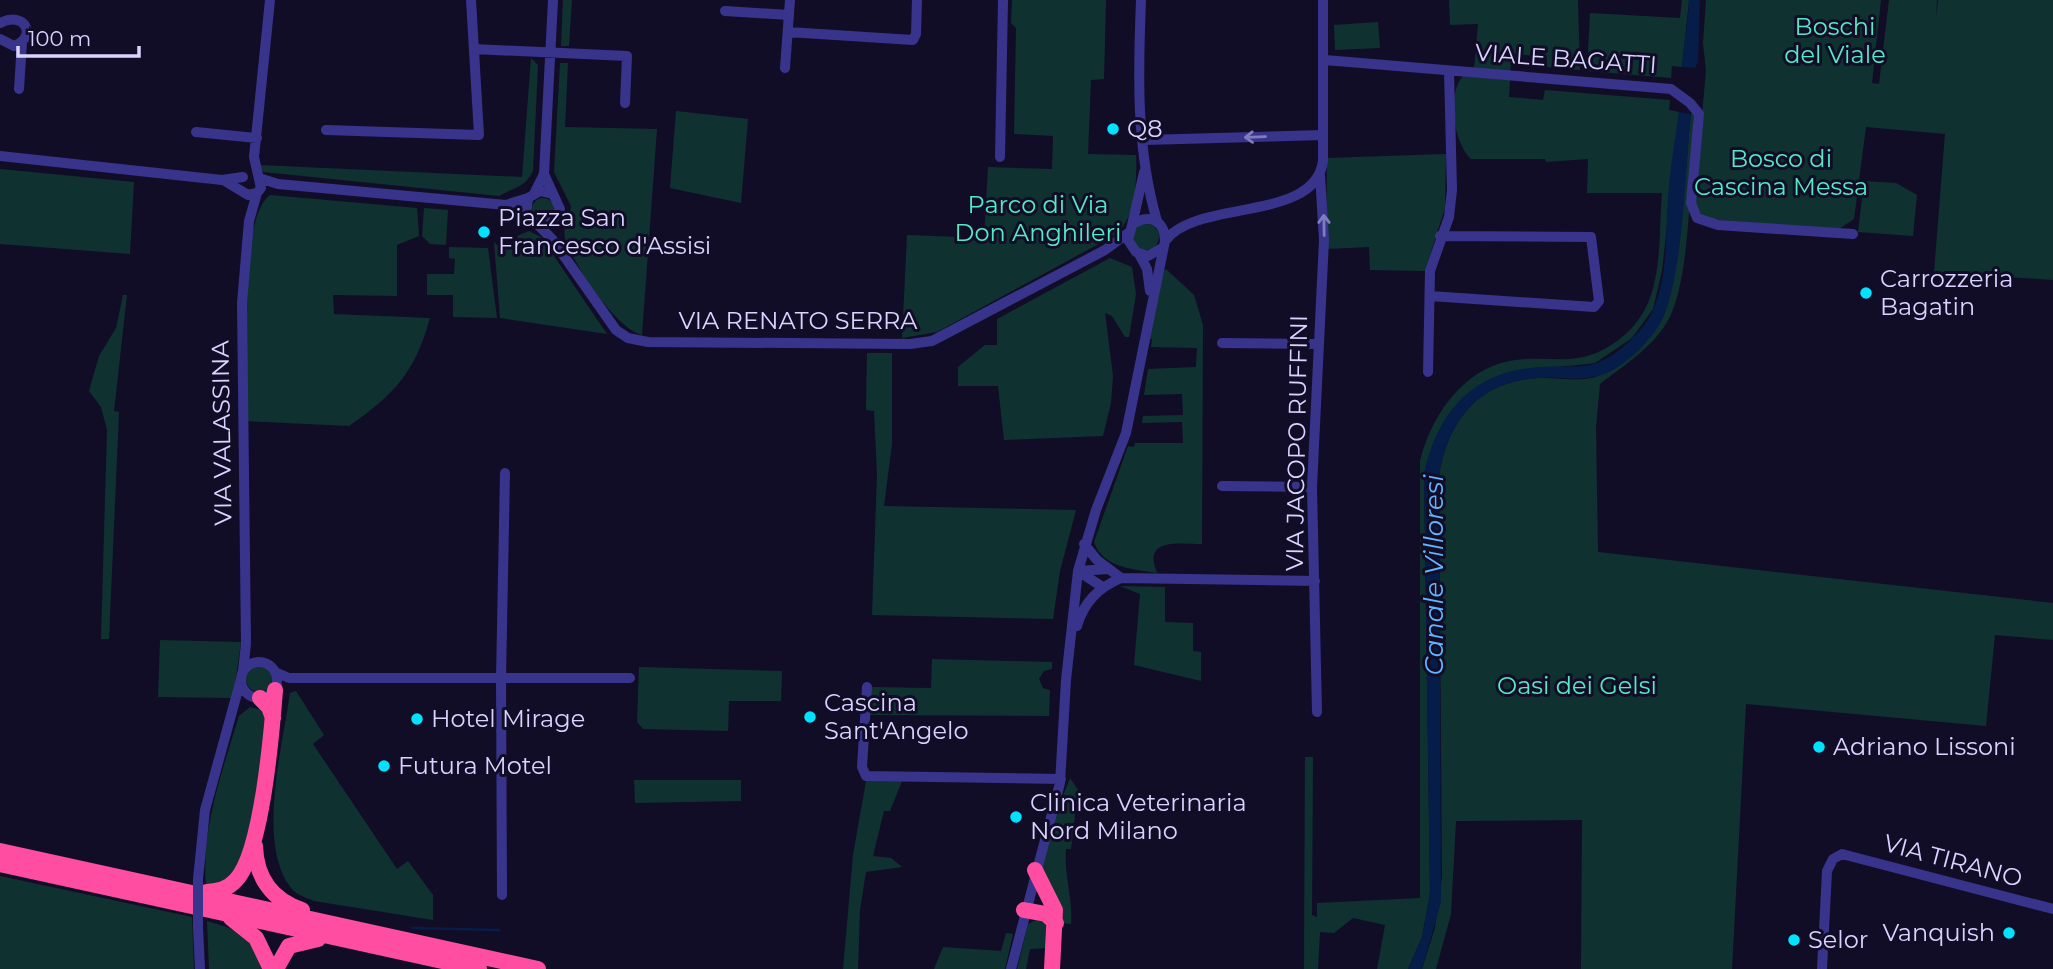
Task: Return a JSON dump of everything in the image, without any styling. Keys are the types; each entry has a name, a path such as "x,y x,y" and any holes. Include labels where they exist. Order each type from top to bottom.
{"highway":[{"path":"0,851 222,890 237,880 255,835 275,689"},
{"path":"256,697 269,707 273,718"},
{"path":"255,835 259,872 273,894 289,906 319,916 325,923"},
{"path":"0,864 479,969"},
{"path":"1035,870 1053,904 1056,923 1052,969"},
{"path":"0,871 23,875 33,871"},
{"path":"195,886 325,923 538,969"},
{"path":"1026,905 1041,899 1053,904"},
{"path":"1026,905 1046,914 1056,923"},
{"path":"209,909 232,919 251,932 262,946 271,969"},
{"path":"276,969 284,951 296,942 314,939 345,940"}],"street":[{"path":"258,192 252,176 270,0"},
{"path":"326,130 477,137 480,133 471,0 461,0"},
{"path":"528,218 526,206 544,174 553,0"},
{"path":"785,68 790,0"},
{"path":"788,32 912,40 916,34 917,0"},
{"path":"999,158 1003,0"},
{"path":"1011,969 1061,779 1066,680 1078,571 1084,544 1123,442 1163,244 1145,162 1138,98 1141,0"},
{"name":"VIA JACOPO RUFFINI","path":"1317,712 1312,487 1320,275 1324,240 1320,175 1325,60 1322,0"},
{"path":"725,10 789,15"},
{"path":"0,23 14,18 22,22 26,29 22,42 19,89"},
{"path":"0,39 9,46 22,42"},
{"path":"474,49 627,56 625,103"},
{"name":"VIALE BAGATTI","path":"1325,60 1671,89 1690,103 1699,114 1691,203 1697,218 1718,225 1853,234"},
{"path":"1428,372 1430,271 1440,236 1449,217 1452,190 1449,71"},
{"path":"196,132 257,138"},
{"path":"1143,140 1323,135"},
{"path":"0,156 222,180 252,176 278,184 506,205 538,225 547,225 557,218"},
{"path":"1145,162 1130,229 1136,252 1149,276 1150,305"},
{"path":"544,174 560,205 554,229 557,246"},
{"path":"1130,229 1143,218 1186,225 1298,195 1312,186 1320,175"},
{"name":"VIA VALASSINA","path":"200,969 195,886 205,810 242,675 246,644 241,336 248,221 243,191 252,176"},
{"path":"222,180 243,191 258,192 278,184"},
{"name":"VIA VALASSINA","path":"248,221 258,192"},
{"path":"506,205 532,195 553,194"},
{"name":"VIA RENATO SERRA","path":"538,225 557,246 610,322 628,338 648,342 932,341 1105,250 1130,229"},
{"path":"1136,252 1154,254 1186,225"},
{"path":"1430,296 1594,307 1599,301 1591,237 1440,236"},
{"name":"VIA RENATO SERRA","path":"1105,250 1122,247 1136,252"},
{"path":"1222,343 1319,344"},
{"path":"502,895 500,678 505,473"},
{"path":"1222,486 1312,487"},
{"path":"1084,544 1097,559 1121,578"},
{"path":"1078,571 1111,569"},
{"path":"1078,571 1101,586"},
{"path":"1066,680 1077,623 1101,586 1121,578 1315,581"},
{"path":"246,644 250,654 259,662 289,678 630,678"},
{"path":"256,697 243,688 242,675 251,663 259,662"},
{"path":"275,672 275,689"},
{"path":"233,707 243,698 256,697 275,689 289,678"},
{"path":"867,687 862,767 866,775 1061,779"},
{"name":"VIA TIRANO","path":"1822,969 1827,871 1833,859 1842,854 2053,909"}],"green space":[{"path":"563,0 572,0 569,46 561,46"},
{"name":"Parco di Via Don Anghileri","path":"1012,0 1106,0 1104,79 1091,80 1088,154 1136,155 1131,209 1122,228 1115,235 937,332 902,338 907,235 984,238 988,167 1052,169 1053,136 1014,134 1016,28 1011,23"},
{"path":"1449,0 1578,0 1580,70 1547,67 1547,57 1512,54 1510,72 1474,69 1478,24 1450,25"},
{"path":"1682,0 1689,0 1682,67 1672,66 1671,78 1587,71 1590,13 1680,18"},
{"path":"1706,0 1881,0 1872,83 1879,84 1889,0 1937,0 1936,18 1938,0 2053,0 2053,280 1934,272 1945,134 1866,127 1854,219 1839,229 1705,219 1694,205 1706,70 1703,43"},
{"path":"1378,22 1380,48 1335,50 1334,25"},
{"path":"531,58 538,65 533,171 522,184 499,196 263,172 260,165 522,177"},
{"path":"560,63 568,63 565,127 657,129 642,335 620,321 596,294 565,238 571,206 554,172"},
{"path":"1463,76 1510,80 1509,97 1543,100 1545,90 1670,100 1669,110 1679,112 1662,271 1653,309 1632,338 1595,363 1531,369 1495,378 1478,387 1463,401 1437,440 1424,474 1430,893 1422,937 1408,969 1377,969 1385,925 1353,918 1334,933 1320,932 1318,969 1304,969 1305,757 1313,757 1312,915 1317,917 1317,903 1420,898 1420,461 1431,430 1459,389 1486,369 1518,360 1582,357 1616,342 1642,314 1656,277 1662,193 1587,193 1588,159 1546,162 1545,159 1471,159 1460,142 1454,119 1455,95"},
{"path":"676,111 748,119 741,203 670,188"},
{"name":"Oasi dei Gelsi","path":"1691,114 1694,114 1688,222 1681,280 1675,304 1667,322 1653,340 1600,384 1596,427 1598,552 2053,603 2053,640 1995,635 1986,726 1746,704 1732,969 1581,969 1582,820 1456,821 1451,914 1436,969 1422,969 1435,928 1442,877 1439,476 1443,456 1459,421 1483,396 1518,381 1539,378 1584,379 1598,376 1659,324 1666,309 1677,257"},
{"path":"1446,154 1445,208 1425,271 1370,270 1369,247 1326,249 1327,158"},
{"path":"0,169 134,182 130,254 0,244"},
{"path":"1864,181 1896,183 1917,195 1913,236 1858,232"},
{"path":"270,195 417,208 419,236 397,245 397,296 333,295 334,314 430,318 417,353 401,380 379,403 349,426 245,421 244,337 248,266 252,234 259,210"},
{"path":"543,198 553,205 554,209 547,219 543,220 533,213 532,209 539,199"},
{"path":"424,208 448,210 446,245 430,244 422,236"},
{"path":"1146,224 1155,228 1159,237 1155,246 1146,250 1137,246 1133,237 1137,228"},
{"path":"529,231 541,237 607,334 500,318 494,242 498,246 522,248 517,236"},
{"path":"449,247 488,248 497,318 453,317 453,295 427,295 427,274 454,274 455,259 449,258"},
{"path":"1110,258 1132,267 1136,294 1129,337 1125,337 1112,316 1105,313 1113,376 1111,403 1103,436 1004,440 998,386 958,386 958,367 985,345 997,345 997,319"},
{"path":"1166,269 1194,295 1203,325 1202,544 1174,544 1159,548 1154,553 1157,573 1120,566 1104,557 1094,542 1128,446 1134,447 1135,443 1183,443 1182,422 1142,423 1143,416 1183,415 1182,394 1144,395 1148,369 1196,367 1197,348 1151,347 1152,339 1149,338 1161,273"},
{"path":"123,295 127,295 114,411 119,412 109,639 101,639 107,430 101,407 89,391 99,356 116,328"},
{"path":"867,353 892,353 892,444 884,506 1076,510 1060,571 1053,619 872,615 877,474 874,411 866,410"},
{"path":"1120,586 1165,587 1165,622 1193,623 1193,651 1201,652 1201,681 1134,665 1140,594"},
{"path":"160,640 241,642 233,698 158,697"},
{"path":"932,659 1052,662 1052,669 1044,671 1039,679 1043,688 1050,690 1049,716 870,715 871,687 931,688"},
{"path":"259,666 268,670 272,679 268,688 259,692 250,688 246,679 250,670"},
{"path":"639,667 782,671 781,701 729,701 728,731 643,729 637,722"},
{"path":"296,691 324,735 313,744 397,869 408,861 433,895 433,920 314,901 295,892 283,874 276,851 274,797 290,693"},
{"path":"250,707 263,710 267,719 249,841 234,876 206,887 207,843 214,800 239,716"},
{"path":"1070,778 1078,790 1071,849 1066,849 1071,924 1060,923 1042,871 1057,811"},
{"path":"634,780 741,780 741,801 635,803"},
{"path":"866,781 902,781 890,811 884,811 873,856 891,858 902,867 866,872 860,910 858,969 843,969 853,855"},
{"path":"0,876 192,917 194,969 0,969"},
{"path":"1040,918 1047,924 1047,948 1030,949 1026,969 1017,969 1028,924"},
{"path":"207,921 243,936 264,969 209,969"},
{"path":"1006,933 1013,934 1005,969 934,969 943,947 1001,951"}],"water":[{"path":"1689,0 1700,0 1698,62 1695,68 1682,67"},
{"name":"Canale Villoresi","path":"1679,112 1691,114 1682,223 1674,282 1659,325 1633,356 1606,373 1584,378 1518,381 1483,396 1459,421 1443,456 1439,476 1441,902 1422,969 1408,969 1422,937 1430,893 1424,474 1430,452 1449,414 1477,386 1516,370 1597,363 1619,350 1645,325 1660,290 1663,274 1669,186"}],"waterway":[{"path":"412,928 499,930"}],"place":[{"name":"Q8","path":"1113,129"},
{"name":"Piazza San Francesco d'Assisi","path":"484,232"},
{"name":"Carrozzeria Bagatin","path":"1866,293"},
{"name":"Cascina Sant'Angelo","path":"810,717"},
{"name":"Hotel Mirage","path":"417,719"},
{"name":"Adriano Lissoni","path":"1819,747"},
{"name":"Futura Motel","path":"384,766"},
{"name":"Clinica Veterinaria Nord Milano","path":"1016,817"},
{"name":"Vanquish","path":"2009,933"},
{"name":"Selor","path":"1794,940"}],"park label":[{"name":"Boschi del Viale","path":"1835,41"},
{"name":"Bosco di Cascina Messa","path":"1781,173"}]}
